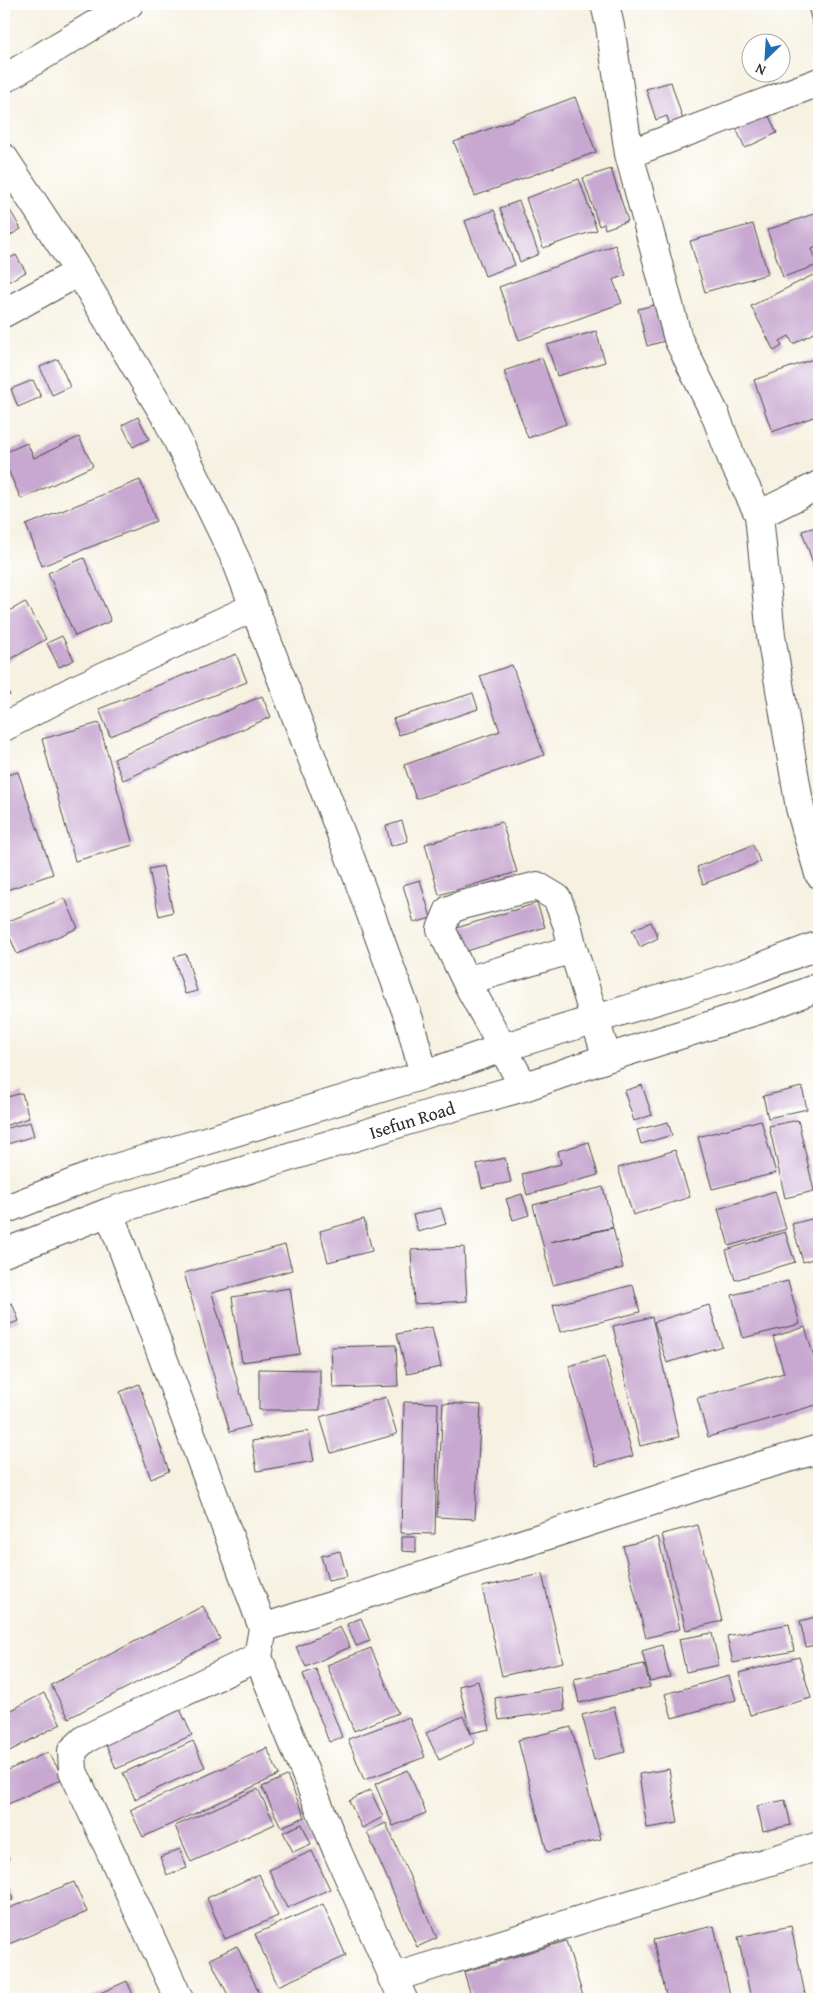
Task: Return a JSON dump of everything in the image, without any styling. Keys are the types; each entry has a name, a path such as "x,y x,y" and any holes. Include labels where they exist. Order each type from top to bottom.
{"street":[{"path":"4,79 129,4"},
{"path":"604,4 610,26 629,154 678,339 715,414 732,459 759,515 771,636 800,808 819,874"},
{"path":"629,154 819,82"},
{"path":"4,158 79,272 167,419 236,560 353,865 409,1019 424,1075"},
{"path":"4,312 79,272"},
{"path":"759,515 819,485"},
{"path":"4,727 76,689 254,608"},
{"path":"524,1087 466,982 440,930 449,910 462,905 537,886 557,898 567,924 607,1058"},
{"path":"4,1210 96,1174 424,1075 502,1048 745,973 819,945"},
{"path":"466,982 573,949"},
{"name":"Isefun Road","path":"4,1252 109,1212 524,1087 607,1058 759,1010 819,987"},
{"path":"109,1212 263,1628 258,1657 338,1853 398,1989 819,1846"},
{"path":"263,1628 757,1466 819,1449"},
{"path":"179,1999 73,1771 72,1751 86,1739 258,1657"}],"building":[{"path":"807,4 819,4 819,39 817,40"},
{"path":"671,82 684,123 670,126 667,116 656,120 646,89"},
{"path":"575,97 596,152 475,196 454,142"},
{"path":"767,112 777,133 745,148 735,126"},
{"path":"611,169 628,221 605,229 604,224 599,226 583,178"},
{"path":"579,179 597,230 543,248 526,198"},
{"path":"4,200 21,229 4,239"},
{"path":"519,201 539,254 520,262 500,208"},
{"path":"494,210 515,265 485,276 465,221"},
{"path":"819,212 819,246 812,249 818,265 783,277 767,230"},
{"path":"753,224 768,274 705,292 690,241"},
{"path":"615,245 626,275 613,280 622,303 519,340 499,287"},
{"path":"16,255 26,272 4,284 4,261"},
{"path":"813,275 819,287 819,330 793,344 789,336 780,341 782,346 774,351 751,306"},
{"path":"658,304 668,340 647,346 638,309"},
{"path":"596,331 605,362 557,376 547,345"},
{"path":"819,357 819,386 817,387 819,415 772,432 754,380"},
{"path":"542,358 566,424 528,438 504,371"},
{"path":"58,359 70,387 52,395 40,367"},
{"path":"33,380 41,397 18,407 11,389"},
{"path":"138,417 149,439 133,447 122,425"},
{"path":"79,437 93,466 21,499 4,461 4,453 27,443 34,458"},
{"path":"140,480 156,521 42,566 26,525"},
{"path":"819,526 819,581 802,531"},
{"path":"84,558 111,621 75,636 48,573"},
{"path":"25,602 46,639 6,662 4,658 4,614"},
{"path":"62,636 74,660 59,667 47,643"},
{"path":"236,654 247,682 110,736 99,709"},
{"path":"512,665 544,755 416,799 404,765 500,731 480,676"},
{"path":"4,684 10,695 4,699"},
{"path":"473,693 478,709 399,735 393,719"},
{"path":"262,696 271,717 123,780 114,759"},
{"path":"99,723 133,845 75,861 42,739"},
{"path":"18,772 53,874 4,891 4,776"},
{"path":"402,821 408,841 391,846 386,826"},
{"path":"502,822 517,872 439,895 425,844"},
{"path":"753,845 760,862 703,884 697,867"},
{"path":"163,866 173,912 159,916 149,869"},
{"path":"420,880 431,918 414,923 403,885"},
{"path":"65,898 78,928 17,954 4,923"},
{"path":"537,903 545,927 457,954 450,930"},
{"path":"651,922 658,938 640,947 632,930"},
{"path":"186,954 197,991 185,994 174,957"},
{"path":"642,1085 652,1115 634,1121 624,1091"},
{"path":"802,1087 807,1109 768,1118 763,1096"},
{"path":"22,1093 29,1118 4,1126 4,1098"},
{"path":"761,1120 776,1173 712,1189 698,1137"},
{"path":"798,1120 814,1191 785,1198 769,1126"},
{"path":"30,1122 34,1136 4,1145 4,1129"},
{"path":"668,1122 672,1135 641,1144 637,1130"},
{"path":"589,1142 598,1175 527,1195 522,1174 561,1164 558,1151"},
{"path":"675,1150 690,1197 633,1215 618,1168"},
{"path":"505,1158 511,1182 482,1188 477,1164"},
{"path":"603,1187 613,1227 550,1242 613,1228 623,1268 553,1285 533,1205"},
{"path":"775,1191 786,1229 729,1246 718,1209"},
{"path":"522,1194 529,1215 513,1220 506,1199"},
{"path":"441,1208 446,1224 418,1232 413,1215"},
{"path":"819,1217 819,1257 803,1262 792,1224"},
{"path":"364,1219 372,1251 328,1262 320,1231"},
{"path":"785,1232 795,1262 735,1280 726,1250"},
{"path":"285,1245 292,1270 212,1293 250,1426 230,1432 184,1273"},
{"path":"464,1247 467,1301 414,1304 411,1250"},
{"path":"819,1269 819,1285 815,1270"},
{"path":"788,1281 800,1324 743,1338 732,1295"},
{"path":"633,1285 640,1312 560,1332 553,1305"},
{"path":"290,1288 300,1354 242,1362 232,1297"},
{"path":"12,1303 19,1321 4,1326 4,1306"},
{"path":"709,1305 722,1346 667,1363 654,1322"},
{"path":"652,1317 679,1437 640,1446 613,1326"},
{"path":"432,1327 441,1367 407,1374 397,1334"},
{"path":"805,1327 819,1374 819,1404 708,1437 697,1398 784,1373 773,1337"},
{"path":"396,1345 398,1386 333,1388 331,1347"},
{"path":"605,1356 633,1456 596,1466 569,1366"},
{"path":"259,1369 320,1370 320,1410 259,1410"},
{"path":"139,1384 169,1471 151,1479 120,1392"},
{"path":"386,1397 397,1434 331,1453 320,1417"},
{"path":"404,1402 438,1403 435,1534 401,1533"},
{"path":"443,1403 481,1405 475,1519 437,1517"},
{"path":"308,1431 314,1461 257,1471 252,1441"},
{"path":"698,1525 722,1621 686,1630 662,1534"},
{"path":"402,1537 416,1537 416,1552 402,1551"},
{"path":"658,1537 680,1629 646,1638 623,1546"},
{"path":"340,1551 347,1577 328,1581 321,1556"},
{"path":"542,1574 563,1662 502,1676 482,1587"},
{"path":"203,1606 220,1639 69,1718 51,1685"},
{"path":"819,1616 819,1644 806,1647 800,1621"},
{"path":"361,1618 370,1641 356,1646 347,1624"},
{"path":"789,1624 794,1651 733,1663 727,1636"},
{"path":"340,1627 350,1647 306,1667 296,1647"},
{"path":"712,1633 719,1665 686,1672 679,1639"},
{"path":"662,1645 670,1677 650,1682 642,1651"},
{"path":"371,1648 398,1713 354,1731 327,1665"},
{"path":"799,1657 811,1698 750,1715 739,1673"},
{"path":"644,1664 650,1687 579,1703 574,1679"},
{"path":"316,1669 342,1737 329,1742 303,1674"},
{"path":"729,1676 736,1700 672,1718 665,1694"},
{"path":"478,1681 490,1729 471,1733 459,1686"},
{"path":"562,1687 565,1710 499,1720 495,1698"},
{"path":"44,1693 61,1724 4,1754 4,1714"},
{"path":"614,1707 625,1752 594,1760 582,1715"},
{"path":"180,1709 192,1735 116,1769 105,1742"},
{"path":"463,1716 475,1743 439,1760 426,1733"},
{"path":"409,1717 425,1757 364,1780 348,1739"},
{"path":"571,1727 601,1839 547,1852 518,1740"},
{"path":"193,1741 205,1767 135,1799 123,1773"},
{"path":"267,1748 279,1775 143,1837 130,1810"},
{"path":"48,1752 64,1778 4,1806 4,1772"},
{"path":"669,1769 678,1823 647,1828 639,1774"},
{"path":"408,1770 426,1813 393,1826 375,1784"},
{"path":"287,1776 305,1817 281,1827 262,1787"},
{"path":"258,1789 275,1824 191,1862 175,1826"},
{"path":"370,1790 383,1817 362,1828 349,1801"},
{"path":"785,1800 791,1825 763,1831 757,1806"},
{"path":"386,1823 437,1938 417,1947 367,1832"},
{"path":"302,1824 311,1844 293,1852 283,1832"},
{"path":"4,1845 9,1859 4,1861"},
{"path":"180,1849 187,1868 167,1875 160,1857"},
{"path":"312,1851 330,1889 287,1908 269,1870"},
{"path":"259,1874 278,1916 225,1939 207,1898"},
{"path":"4,1875 13,1900 4,1903"},
{"path":"74,1882 87,1912 4,1946 4,1910"},
{"path":"323,1904 346,1956 278,1986 255,1934"},
{"path":"714,1926 731,1999 667,1999 653,1940"},
{"path":"791,1926 806,1999 751,1999 738,1937"},
{"path":"566,1941 584,1999 472,1999 464,1972"},
{"path":"237,1946 262,1999 230,1999 210,1959"},
{"path":"127,1981 135,1999 87,1999"}]}
